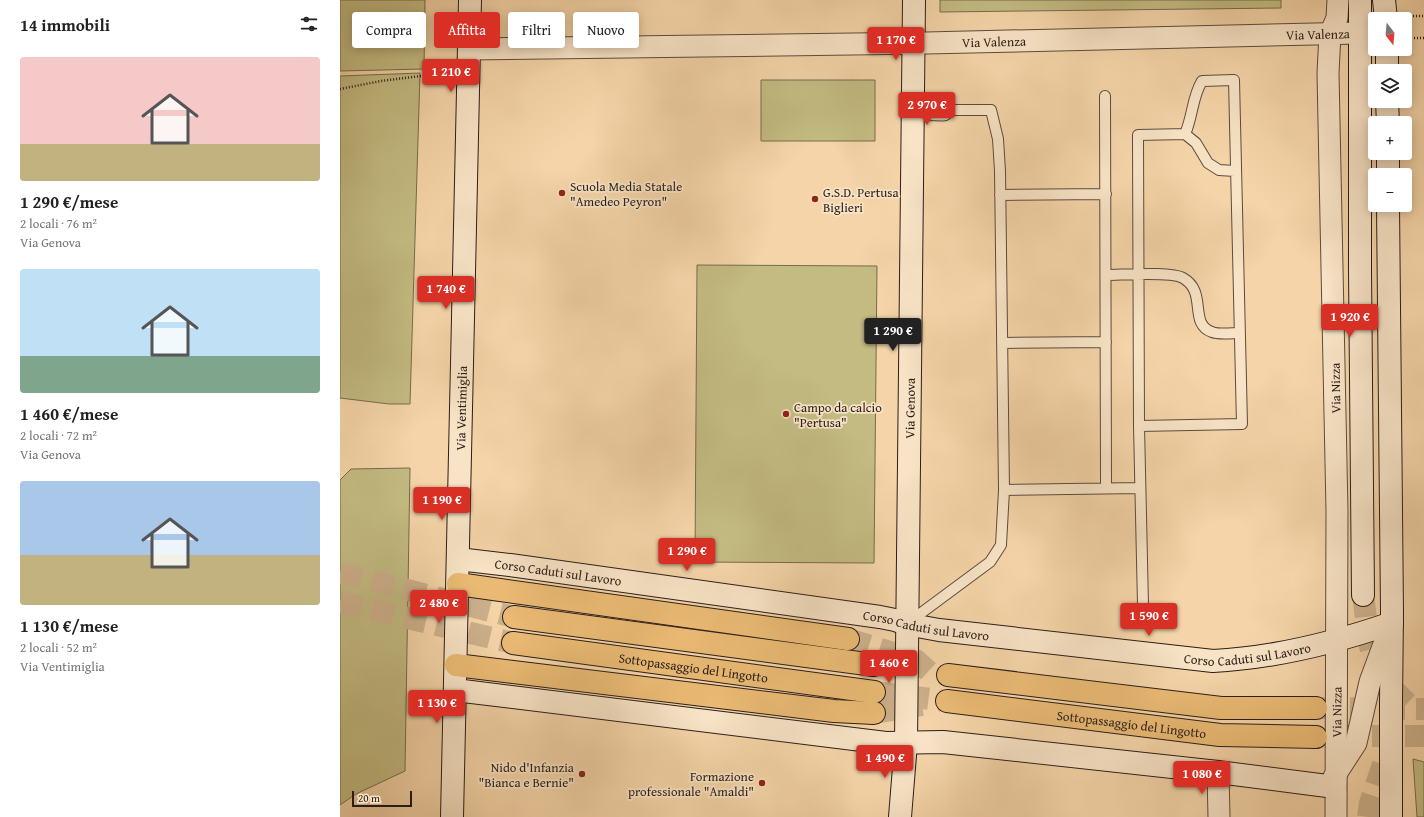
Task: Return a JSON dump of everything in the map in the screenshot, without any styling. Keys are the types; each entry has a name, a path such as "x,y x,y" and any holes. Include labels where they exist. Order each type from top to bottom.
{"main road":[{"path":"458,584 848,639"},
{"name":"Sottopassaggio del Lingotto","path":"514,617 874,665"},
{"name":"Sottopassaggio del Lingotto","path":"456,665 826,710 874,702 513,644"},
{"name":"Sottopassaggio del Lingotto","path":"948,675 1221,708 1316,708"},
{"name":"Sottopassaggio del Lingotto","path":"947,701 1220,735 1316,737"}],"street":[{"name":"Via Ventimiglia","path":"452,817 470,0"},
{"name":"Via Genova","path":"900,817 906,743 906,624 914,0"},
{"name":"Via Nizza","path":"1336,817 1337,511 1329,80 1330,34 1337,18 1338,0"},
{"path":"1360,0 1367,32 1363,595"},
{"path":"1384,0 1392,12"},
{"name":"Via Valenza","path":"469,49 913,43 1367,32"},
{"path":"913,109 943,110"},
{"name":"Via Nizza","path":"1388,212 1392,623 1391,817"},
{"name":"Corso Caduti sul Lavoro","path":"458,559 880,617 906,624 939,630 1213,661 1244,660 1336,641 1392,623"},
{"name":"Via Nizza","path":"1335,782 1356,743 1370,682 1392,623"},
{"path":"455,690 886,743 943,742 1218,772 1335,782"},
{"path":"1218,772 1219,817"}],"lane":[{"path":"1139,426 1242,424 1234,80 1202,81 1196,91 1191,121 1185,134"},
{"path":"1105,96 1106,488"},
{"path":"906,624 990,562 1000,545 1004,490 998,140 991,110 943,110"},
{"path":"1143,605 1139,426 1138,135 1185,134 1196,143 1208,164 1219,170 1235,171"},
{"path":"1000,195 1106,194"},
{"path":"1106,276 1171,275 1182,278 1191,284 1197,294 1198,316 1203,326 1212,332 1240,333"},
{"path":"1002,343 1106,342"},
{"path":"1004,490 1140,488"}],"path":[{"path":"1416,11 1417,16"},
{"path":"1412,16 1424,16"},
{"path":"1412,38 1424,38"},
{"path":"340,89 381,81 429,75"}],"shaded area":[{"path":"340,0 425,0 425,12 352,12 352,48 424,48 424,69 340,71"},
{"path":"940,0 1281,0 1281,8 940,12"},
{"path":"420,73 410,404 389,404 340,398 340,76"},
{"path":"761,80 875,80 875,141 761,141"},
{"name":"Campo da calcio \"Pertusa\"","path":"697,265 877,266 874,563 695,562"},
{"path":"410,468 405,771 356,794 340,805 340,480 351,469"},
{"path":"1413,759 1424,762 1424,817 1417,817"}],"tunnel":[{"path":"340,573 514,617"},
{"path":"1363,595 1368,636 1377,667 1400,696 1414,709"},
{"path":"340,602 513,643"},
{"path":"848,639 916,660 929,672"},
{"path":"874,692 947,701"},
{"path":"874,713 922,705"},
{"path":"1317,708 1424,709"},
{"path":"1339,736 1424,736"},
{"path":"1368,817 1370,803 1383,764 1395,749"}],"place":[{"name":"Scuola Media Statale \"Amedeo Peyron\"","path":"562,193"},
{"name":"G.S.D. Pertusa Biglieri","path":"815,199"},
{"name":"Campo da calcio \"Pertusa\"","path":"786,414"},
{"name":"Nido d'Infanzia \"Bianca e Bernie\"","path":"582,774"},
{"name":"Formazione professionale \"Amaldi\"","path":"762,783"}]}
